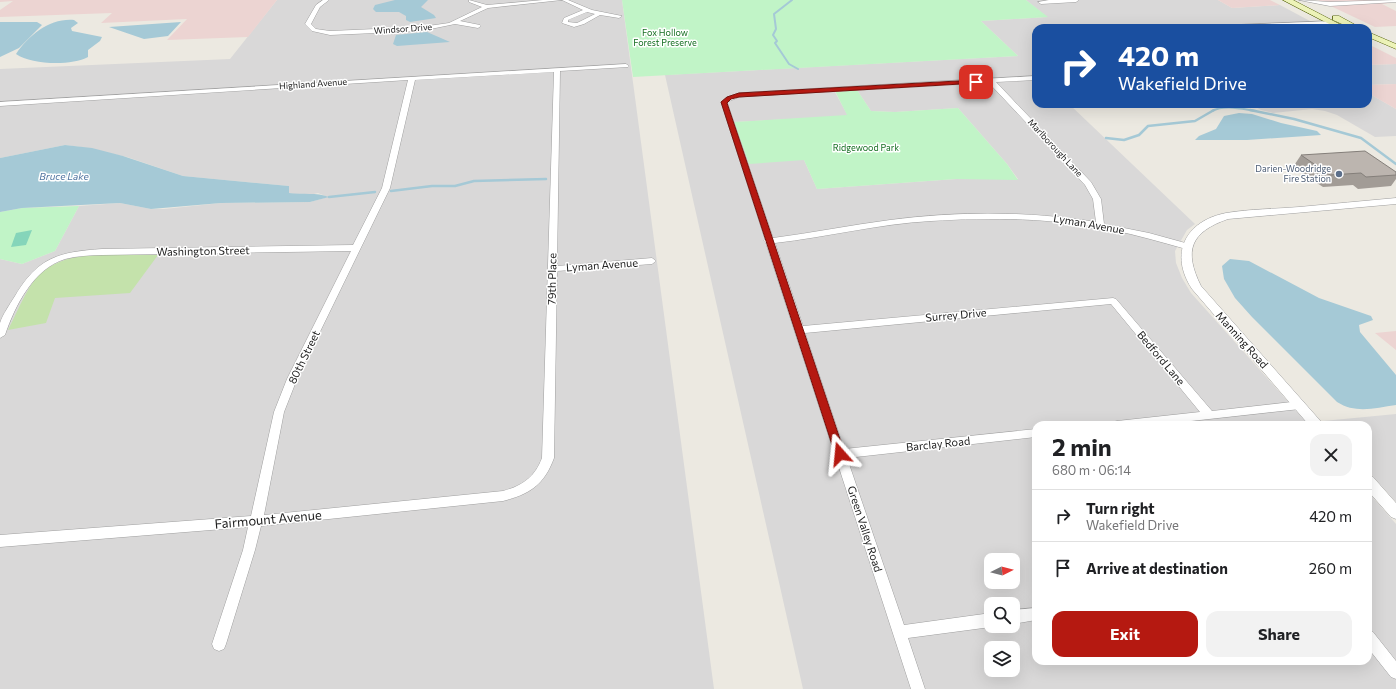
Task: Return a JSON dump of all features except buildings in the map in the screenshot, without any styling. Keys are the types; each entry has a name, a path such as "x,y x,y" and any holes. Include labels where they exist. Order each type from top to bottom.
{"main road":[{"path":"1287,0 1335,24"},
{"path":"1302,0 1349,24"},
{"path":"1372,36 1396,48"},
{"path":"1372,43 1396,54"}],"street":[{"name":"Windsor Drive","path":"326,0 320,4 308,22 308,25 314,30 330,33 421,29 454,22 487,7 559,0"},
{"path":"564,0 585,11 619,16"},
{"path":"1041,2 1076,0"},
{"path":"1302,0 1330,4 1396,0"},
{"path":"471,1 487,7"},
{"path":"1320,9 1330,4"},
{"path":"585,11 566,19 565,23 572,25 580,24 598,14"},
{"path":"454,22 478,26"},
{"path":"1291,24 1331,22"},
{"name":"Highland Avenue","path":"0,104 626,66"},
{"name":"79th Place","path":"534,484 545,469 548,458 557,70"},
{"name":"80th Street","path":"219,644 249,550 267,475 274,433 284,398 386,188 412,78"},
{"path":"991,81 1032,78"},
{"name":"Green Valley Road","path":"918,689 768,241 724,102 729,98 744,95 991,81"},
{"name":"Marlborough Lane","path":"991,81 1088,184 1097,198 1100,224"},
{"path":"1186,246 1188,239 1198,230 1213,221 1227,216 1396,201"},
{"name":"Lyman Avenue","path":"768,241 806,237 890,222 962,216 1025,216 1100,224 1154,236 1186,246"},
{"name":"Manning Road","path":"1186,246 1186,268 1196,287 1314,421"},
{"name":"Washington Street","path":"0,335 26,283 33,274 50,262 75,254 102,252 357,248"},
{"name":"Lyman Avenue","path":"552,269 652,261"},
{"name":"Surrey Drive","path":"799,330 1113,301"},
{"name":"Bedford Lane","path":"1113,301 1209,415"},
{"path":"1154,421 1300,405"},
{"name":"Barclay Road","path":"840,454 1032,433"},
{"name":"Fairmount Avenue","path":"0,540 256,521 503,496 513,494 534,484"},
{"path":"1372,486 1396,513"},
{"path":"1020,616 1032,615"},
{"path":"899,632 984,621"},
{"path":"1372,641 1396,672"}],"shaded area":[{"path":"0,0 277,0 248,37 167,40 187,19 101,23 112,13 0,17 0,10 13,1 0,2"},
{"name":"Bruce Lake","path":"277,0 622,0 714,689 0,689 0,259 22,264 55,251 79,206 120,203 151,209 164,209 221,203 310,202 328,197 318,193 305,196 289,193 289,186 183,176 127,157 65,145 0,158 0,69 230,59"},
{"path":"1026,0 1218,0 1232,8 1280,5 1316,24 1032,24 1032,108 1073,108 1195,224 1187,230 1175,251 1176,263 1182,278 1191,293 1305,421 1032,421 1032,665 1372,665 1372,497 1396,524 1396,689 803,689 665,75 1018,56 981,21 1047,17","holes":["857,90 871,111 895,112 958,108 1007,164 1018,179 956,179 817,189 804,160 734,122 848,116 835,92"]},
{"path":"1218,0 1270,0 1280,5 1232,8"},
{"path":"1318,0 1385,0 1392,3 1382,4 1396,11 1396,26 1375,27 1372,24 1369,24"},
{"path":"1372,46 1396,58 1396,64 1372,65"},
{"path":"1396,64 1396,84 1372,85 1372,65"},
{"path":"1396,84 1396,109 1372,95 1372,85"},
{"path":"1372,95 1396,109 1396,136 1375,137 1337,115 1325,111 1312,109 1273,113 1258,108 1372,108"},
{"path":"1396,331 1396,350 1375,333"},
{"path":"1396,414 1396,502 1372,475 1372,421 1323,421"}],"green space":[{"name":"Fox Hollow Forest Preserve","path":"622,0 1026,0 1048,17 981,21 1018,56 633,77"},
{"name":"Ridgewood Park","path":"857,90 871,111 895,112 958,108 1007,164 1018,180 956,179 817,189 804,160 749,164 734,122 847,115 835,91"},
{"path":"79,206 55,251 22,264 0,259 0,212 22,208"},
{"path":"32,230 26,245 11,247 16,233"},
{"path":"111,254 158,255 130,293 55,298 46,323 8,330 34,281 50,267 63,260"}],"water":[{"path":"395,0 428,0 421,7 434,15 436,18 410,22 406,20 406,16 399,12 376,12 373,9 375,5"},
{"path":"74,20 78,23 71,28 72,31 102,37 100,41 88,50 88,57 72,62 52,63 23,58 16,54 27,40 41,29 57,22"},
{"path":"0,22 37,22 42,25 19,48 0,57"},
{"path":"181,22 168,36 144,39 109,27"},
{"path":"427,32 450,42 397,46 393,44 396,35"},
{"path":"1239,113 1252,114 1281,123 1317,131 1321,135 1247,140 1195,140 1199,136 1216,129 1224,116"},
{"name":"Bruce Lake","path":"65,145 92,148 123,156 183,176 289,186 289,193 329,197 310,202 221,203 151,209 120,203 22,208 0,212 0,158"},
{"path":"1230,259 1249,261 1319,298 1371,316 1373,320 1359,325 1360,332 1396,375 1396,405 1373,409 1358,409 1344,406 1337,402 1235,298 1224,279 1222,266"}],"waterway":[{"path":"792,0 774,14 776,29 773,35 777,41 775,43 789,64 798,69"},
{"path":"1213,111 1222,108"},
{"path":"1239,108 1256,111"},
{"path":"1250,110 1294,119 1361,138 1396,164"},
{"path":"1106,138 1124,140 1139,135 1148,126 1195,121 1213,111"},
{"path":"391,191 432,186 455,186 474,181 546,179"},
{"path":"329,197 375,192"}],"place":[{"name":"Darien-Woodridge Fire Station","path":"1339,174"}],"route":[{"path":"840,454 768,241 724,102 733,96 739,95 976,82"}]}
